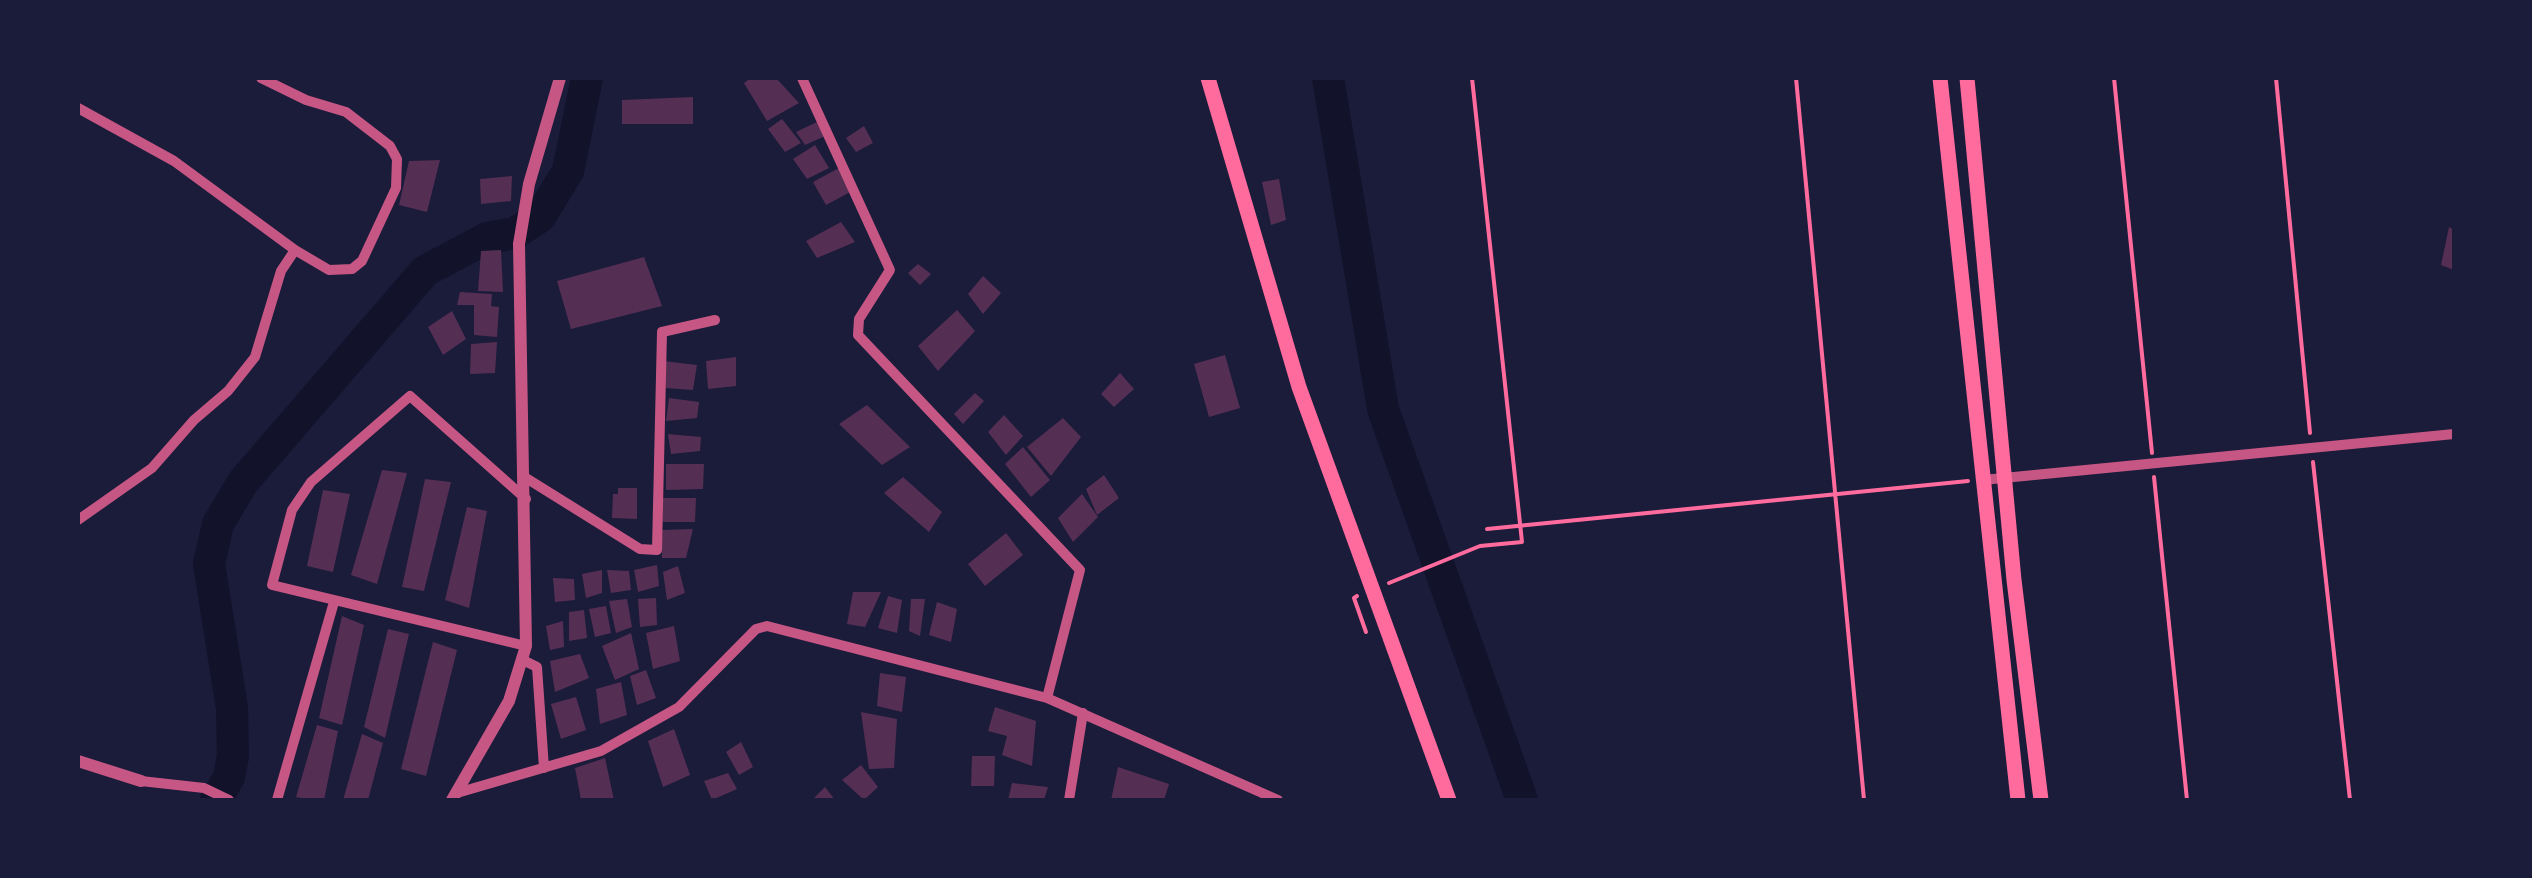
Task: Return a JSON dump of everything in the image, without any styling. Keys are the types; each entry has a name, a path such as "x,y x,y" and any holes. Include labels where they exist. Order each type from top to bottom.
{"main road":[{"path":"1208,78 1299,387 1449,800"},
{"path":"1940,78 2018,800"},
{"path":"1968,78 2004,478 2041,800"}],"street":[{"path":"78,108 174,161 295,250 329,270 352,268 362,261 396,188 397,159 390,146 346,112 306,100 261,78"},
{"path":"454,797 509,701 524,653 526,478 519,244 522,212 560,78"},
{"path":"802,78 890,270 858,319 858,335 1080,570 1047,698"},
{"path":"78,520 152,468 194,420 228,391 255,357 281,270 295,250"},
{"path":"526,478 640,549 658,550 662,332 715,320"},
{"path":"526,499 410,396 310,482 292,510 272,585 524,653 537,667 544,768"},
{"path":"1983,480 2454,434"},
{"path":"277,800 334,602"},
{"path":"454,797 601,752 679,706 756,630 767,626 1047,698 1278,800"},
{"path":"1069,800 1083,713"},
{"path":"78,761 140,781 204,788 229,800"}],"path":[{"path":"1366,632 1354,598 1480,546 1522,542 1472,78"},
{"path":"1796,78 1864,800"},
{"path":"2114,78 2187,800"},
{"path":"1487,529 1983,480"}],"building":[{"path":"751,78 776,78 799,103 767,121 744,83"},
{"path":"693,97 693,124 622,124 622,100"},
{"path":"782,119 801,143 785,152 768,129"},
{"path":"819,121 825,136 805,145 796,132"},
{"path":"864,126 873,143 856,152 846,138"},
{"path":"815,145 829,168 807,179 793,159"},
{"path":"440,160 427,212 399,205 409,161"},
{"path":"839,168 852,191 826,205 813,182"},
{"path":"512,176 511,201 481,204 480,179"},
{"path":"1279,179 1286,220 1271,225 1262,182"},
{"path":"841,222 855,242 817,258 806,241"},
{"path":"2449,227 2454,230 2454,270 2441,265"},
{"path":"501,250 503,292 478,291 481,251"},
{"path":"644,257 662,306 571,329 557,281"},
{"path":"918,264 931,274 920,285 908,273"},
{"path":"983,276 1001,293 983,314 968,294"},
{"path":"460,292 492,294 491,306 499,307 497,337 474,335 474,305 457,305"},
{"path":"957,310 975,331 938,371 918,346"},
{"path":"452,311 466,339 443,355 428,327"},
{"path":"497,342 495,373 470,374 471,344"},
{"path":"1225,355 1240,408 1209,417 1194,364"},
{"path":"736,357 736,386 708,389 706,361"},
{"path":"663,361 697,365 693,390 666,388"},
{"path":"1120,373 1134,389 1114,407 1101,394"},
{"path":"975,393 984,401 963,424 954,414"},
{"path":"669,398 699,402 697,418 666,421"},
{"path":"867,405 910,447 882,465 839,424"},
{"path":"1004,415 1023,436 1006,455 988,432"},
{"path":"1063,418 1081,437 1051,476 1027,447"},
{"path":"668,434 701,437 700,451 671,454"},
{"path":"1023,447 1050,480 1031,497 1005,464"},
{"path":"666,464 704,464 703,489 666,490"},
{"path":"382,470 407,473 377,584 351,575"},
{"path":"1104,475 1119,498 1097,515 1086,489"},
{"path":"903,477 942,512 929,532 884,493"},
{"path":"425,479 451,482 424,591 402,587"},
{"path":"618,488 637,488 637,519 612,518 613,494 618,494"},
{"path":"323,490 350,494 333,572 307,566"},
{"path":"1082,494 1098,517 1073,542 1058,518"},
{"path":"662,498 696,498 695,522 663,522"},
{"path":"467,507 487,511 469,608 445,600"},
{"path":"693,529 686,558 662,558 662,530"},
{"path":"1006,533 1023,555 985,586 968,564"},
{"path":"657,565 659,586 638,592 634,570"},
{"path":"678,566 685,593 667,600 663,572"},
{"path":"602,570 602,593 586,598 582,574"},
{"path":"607,570 629,571 631,590 611,593"},
{"path":"553,578 574,579 575,600 555,602"},
{"path":"853,592 881,592 865,627 847,624"},
{"path":"888,596 902,600 897,633 878,628"},
{"path":"656,598 657,625 640,627 638,599"},
{"path":"627,599 632,627 616,633 609,601"},
{"path":"911,599 925,599 920,636 909,631"},
{"path":"937,602 957,609 951,642 929,635"},
{"path":"606,606 611,633 595,637 589,609"},
{"path":"584,610 587,638 569,641 569,612"},
{"path":"342,616 364,625 342,725 319,718"},
{"path":"563,621 564,647 550,650 546,626"},
{"path":"674,626 680,661 653,669 646,633"},
{"path":"388,629 409,634 385,738 364,727"},
{"path":"631,633 639,669 615,680 602,646"},
{"path":"433,642 457,650 426,776 401,769"},
{"path":"580,654 589,678 555,692 550,661"},
{"path":"646,670 656,698 637,705 630,676"},
{"path":"880,673 906,677 902,712 877,706"},
{"path":"621,682 627,715 600,724 596,689"},
{"path":"576,697 586,730 561,739 551,704"},
{"path":"995,707 1036,721 1032,766 1002,755 1007,736 988,731"},
{"path":"861,712 897,719 894,768 869,769"},
{"path":"317,725 338,731 324,800 310,800 296,797"},
{"path":"674,729 690,775 663,787 648,741"},
{"path":"362,734 383,743 368,800 343,800"},
{"path":"741,742 753,767 739,775 726,752"},
{"path":"972,756 995,756 994,786 971,786"},
{"path":"605,758 614,800 581,800 575,768"},
{"path":"861,765 878,787 864,800 842,780"},
{"path":"1118,767 1169,784 1164,800 1111,800"},
{"path":"728,773 737,789 712,800 704,781"},
{"path":"1012,783 1048,787 1044,800 1008,800"},
{"path":"825,787 835,800 812,800"}],"waterway":[{"path":"216,800 229,777 233,756 232,708 209,564 218,524 243,482 425,271 487,238 515,233 540,217 568,171 587,78"},
{"path":"1328,78 1383,409 1522,800"}]}
